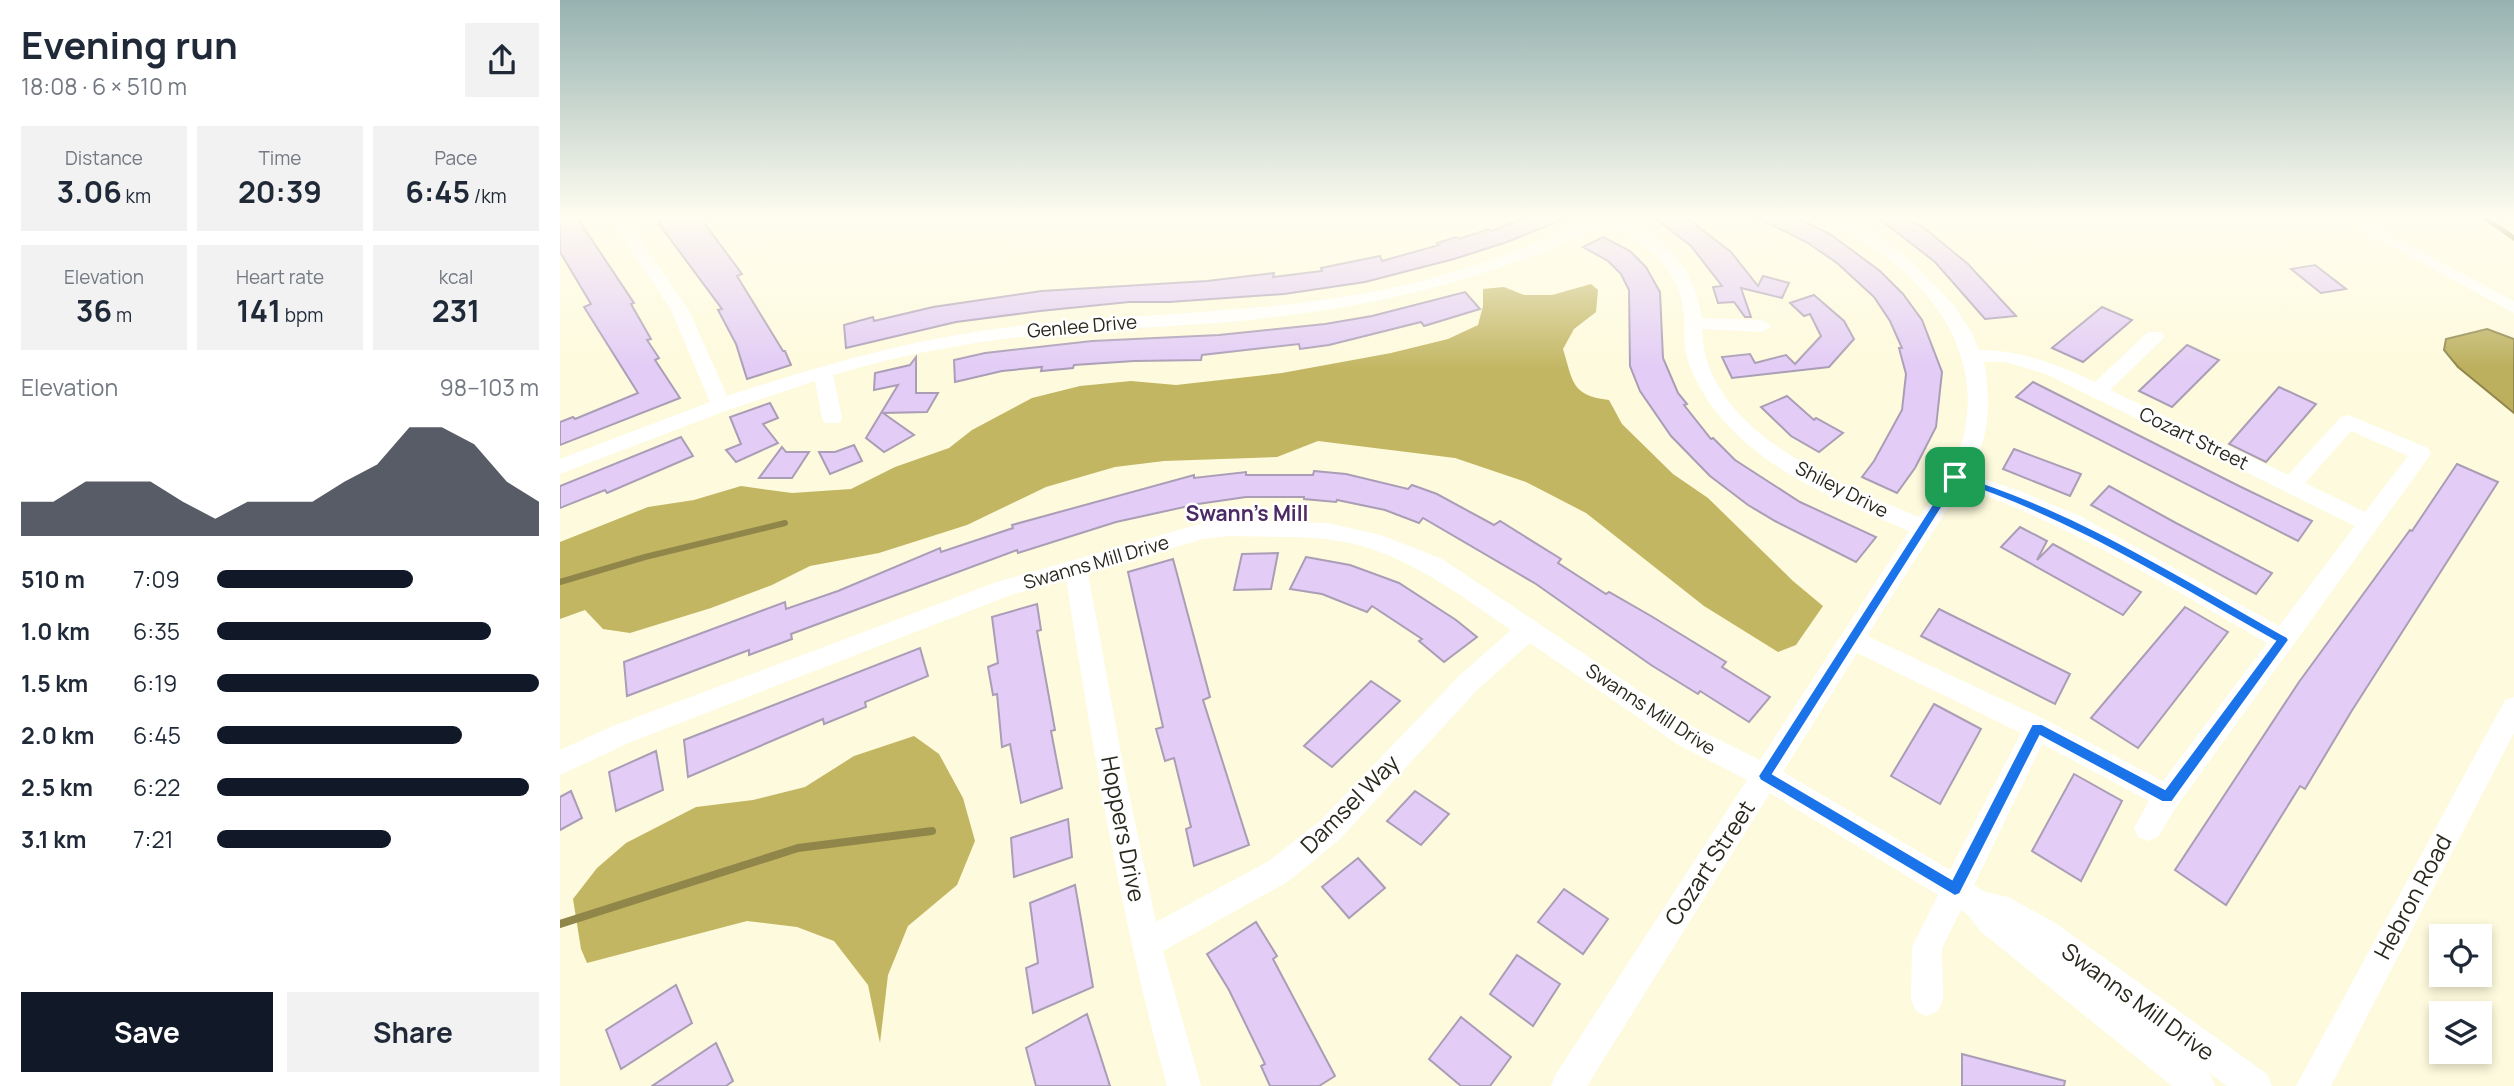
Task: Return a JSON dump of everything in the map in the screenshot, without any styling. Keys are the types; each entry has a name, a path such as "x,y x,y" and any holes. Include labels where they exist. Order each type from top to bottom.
{"street":[{"path":"651,267 680,310 721,405"},
{"name":"Genlee Drive","path":"560,467 721,405 823,373 931,346 996,334 1089,324 1232,316 1369,298 1489,267"},
{"name":"Shiley Drive","path":"1676,267 1685,279 1694,323 1696,357 1707,382 1726,410 1756,440 1811,478 1923,528"},
{"name":"Cozart Street","path":"1579,1082 1765,776 1966,461 1976,426 1979,387 1967,343 1946,307 1906,267"},
{"path":"2437,267 2514,308"},
{"path":"1694,323 1762,326"},
{"path":"2097,391 2155,336"},
{"name":"Cozart Street","path":"1971,356 2024,359 2097,391 2369,523"},
{"path":"823,373 832,418"},
{"path":"2148,828 2167,797 2421,453 2348,422 2292,484"},
{"path":"1955,477 2009,495 2072,522 2283,640"},
{"name":"Swanns Mill Drive","path":"560,763 622,734 992,593 1203,531 1254,527 1327,530 1373,541 1434,565 1686,736 1765,776 1955,889 1980,906 1991,921 2199,1086"},
{"name":"Hoppers Drive","path":"1076,569 1125,846 1165,1025 1184,1086"},
{"name":"Damsel Way","path":"1146,944 1279,871 1330,830 1469,682 1529,629"},
{"path":"1852,640 2037,728 2167,797"},
{"name":"Hebron Road","path":"2313,1086 2514,708"},
{"path":"1927,1000 1927,947 2037,728"},
{"name":"Swanns Mill Drive","path":"1980,906 1997,907 2043,933 2255,1086"}],"shaded area":[{"path":"1591,284 1598,290 1596,312 1574,329 1563,349 1575,385 1587,395 1609,400 1622,424 1673,474 1708,498 1793,581 1823,606 1796,645 1778,652 1704,606 1586,513 1526,482 1455,458 1318,441 1277,457 1164,461 1115,467 1046,487 967,525 879,553 810,566 772,585 711,608 630,633 603,629 585,610 560,619 560,542 648,507 694,500 741,486 792,493 851,489 895,467 949,448 972,430 1032,398 1080,386 1131,381 1176,385 1282,373 1391,353 1448,339 1478,325 1483,306 1483,289 1504,287 1524,295 1552,295"},
{"path":"2487,329 2514,339 2514,413 2458,367 2444,350 2446,339"},
{"path":"914,736 939,754 963,798 975,841 957,885 908,926 888,975 880,1043 868,985 834,941 797,927 747,921 587,963 581,949 573,899 597,868 626,843 696,807 753,800 805,787 854,756"}],"building":[{"path":"569,267 610,267 634,303 631,304 651,339 647,340 659,358 655,360 680,398 560,445 560,422 573,417 575,419 638,393 584,307 591,304"},
{"path":"691,267 737,267 742,274 737,276 785,351 791,365 747,379 736,344 718,310 722,309"},
{"path":"1424,267 1365,282 1284,294 1129,302 956,322 846,348 844,325 873,317 874,321 933,307 1042,291 1207,281 1274,273 1273,277 1322,271 1321,268"},
{"path":"1614,267 1646,267 1660,292 1663,358 1678,393 1687,404 1684,405 1711,439 1735,460 1800,502 1876,537 1856,562 1748,505 1710,476 1671,436 1640,391 1630,366 1629,290"},
{"path":"1707,267 1743,267 1758,286 1763,276 1789,283 1782,298 1741,288 1751,317 1745,317 1734,302 1718,303 1713,287 1722,286"},
{"path":"1841,267 1874,267 1903,294 1922,320 1942,372 1936,427 1915,468 1897,493 1862,477 1874,461 1902,410 1906,374 1899,348 1902,348 1890,321 1874,297"},
{"path":"1939,267 1970,267 2016,316 1985,319"},
{"path":"2317,267 2346,289 2321,293 2291,269"},
{"path":"1465,292 1480,309 1424,326 1421,322 1329,345 1300,349 1299,344 1202,355 1201,360 1074,365 1073,368 1041,371 1042,367 1002,371 955,382 954,360 985,353 1092,341 1219,335 1325,324 1372,316"},
{"path":"1814,295 1844,321 1854,339 1829,367 1732,378 1722,357 1750,354 1755,363 1786,355 1795,364 1821,336 1810,314 1804,316 1790,303"},
{"path":"2102,307 2132,320 2083,362 2052,348"},
{"path":"2187,345 2219,360 2172,407 2139,391"},
{"path":"916,357 916,393 938,393 927,412 883,413 914,435 884,452 866,438 898,385 874,390 875,373 910,365"},
{"path":"2033,382 2312,521 2298,541 2016,397"},
{"path":"2279,387 2316,404 2266,462 2229,444"},
{"path":"1787,396 1814,420 1816,418 1843,433 1819,452 1791,436 1761,407"},
{"path":"770,403 778,418 763,424 778,443 736,462 726,450 741,444 730,417"},
{"path":"681,437 693,456 607,493 605,490 560,508 560,486"},
{"path":"854,445 862,461 830,474 819,452 835,452"},
{"path":"782,447 786,452 809,452 792,478 759,478"},
{"path":"2014,449 2081,474 2070,496 2003,469"},
{"path":"2457,464 2498,482 2305,789 2300,786 2226,905 2175,870 2299,682 2410,530 2412,531"},
{"path":"1314,471 1346,474 1408,489 1412,485 1437,494 1494,525 1500,521 1561,559 1558,563 1606,594 1609,592 1726,662 1722,667 1770,697 1749,722 1700,691 1698,694 1651,665 1536,584 1423,518 1419,523 1385,510 1337,500 1304,497 1246,497 1198,504 1116,522 1018,553 1017,550 791,634 792,639 749,655 749,650 627,696 624,662 785,602 786,609 838,591 940,548 941,552 1013,528 1012,525 1194,475 1194,478 1246,472 1246,475 1313,475"},
{"path":"2109,486 2272,573 2256,594 2091,505"},
{"path":"2020,527 2047,541 2037,560 2053,544 2141,592 2123,615 2001,547"},
{"path":"1278,553 1271,589 1234,590 1242,554"},
{"path":"1306,557 1350,565 1399,583 1477,637 1444,662 1419,641 1422,639 1372,606 1367,612 1322,594 1290,589"},
{"path":"1173,559 1210,697 1203,700 1249,845 1194,866 1186,829 1191,827 1174,758 1165,761 1156,729 1163,727 1128,572"},
{"path":"1037,604 1041,630 1037,631 1055,730 1051,731 1062,788 1021,803 1010,744 1002,747 997,694 993,695 988,667 998,663 992,617"},
{"path":"2185,607 2228,632 2138,748 2091,718"},
{"path":"1939,609 2070,674 2055,704 1921,636"},
{"path":"920,648 928,676 865,702 866,707 824,724 823,719 688,777 684,740"},
{"path":"1371,681 1400,701 1332,767 1304,746"},
{"path":"1934,704 1981,729 1940,804 1891,776"},
{"path":"656,751 663,790 616,811 609,772"},
{"path":"2074,774 2122,801 2081,881 2032,851"},
{"path":"571,791 582,818 560,830 560,797"},
{"path":"1415,791 1449,814 1421,845 1387,821"},
{"path":"1068,819 1072,857 1014,877 1011,838"},
{"path":"1358,858 1385,888 1349,918 1322,887"},
{"path":"1075,885 1093,987 1033,1013 1026,968 1038,963 1030,903"},
{"path":"1564,889 1608,919 1583,954 1538,922"},
{"path":"1256,922 1277,956 1273,959 1335,1076 1319,1086 1270,1086 1261,1066 1265,1064 1229,990 1207,954"},
{"path":"1517,955 1560,984 1533,1026 1490,994"},
{"path":"676,985 692,1023 621,1069 606,1030"},
{"path":"1087,1014 1110,1086 1036,1086 1026,1048"},
{"path":"1461,1017 1511,1057 1490,1086 1461,1086 1429,1059"},
{"path":"716,1043 733,1081 726,1086 652,1086"},
{"path":"1962,1054 2065,1081 2064,1086 1962,1086"}],"waterway":[{"path":"560,582 645,557 785,523"},
{"path":"560,924 798,848 932,831"}],"district":[{"name":"Swann's Mill","path":"1247,514"}],"route":[{"path":"1955,477 2009,495 2072,522 2283,640 2167,797 2037,728 1955,889 1765,776 1955,477"}]}
